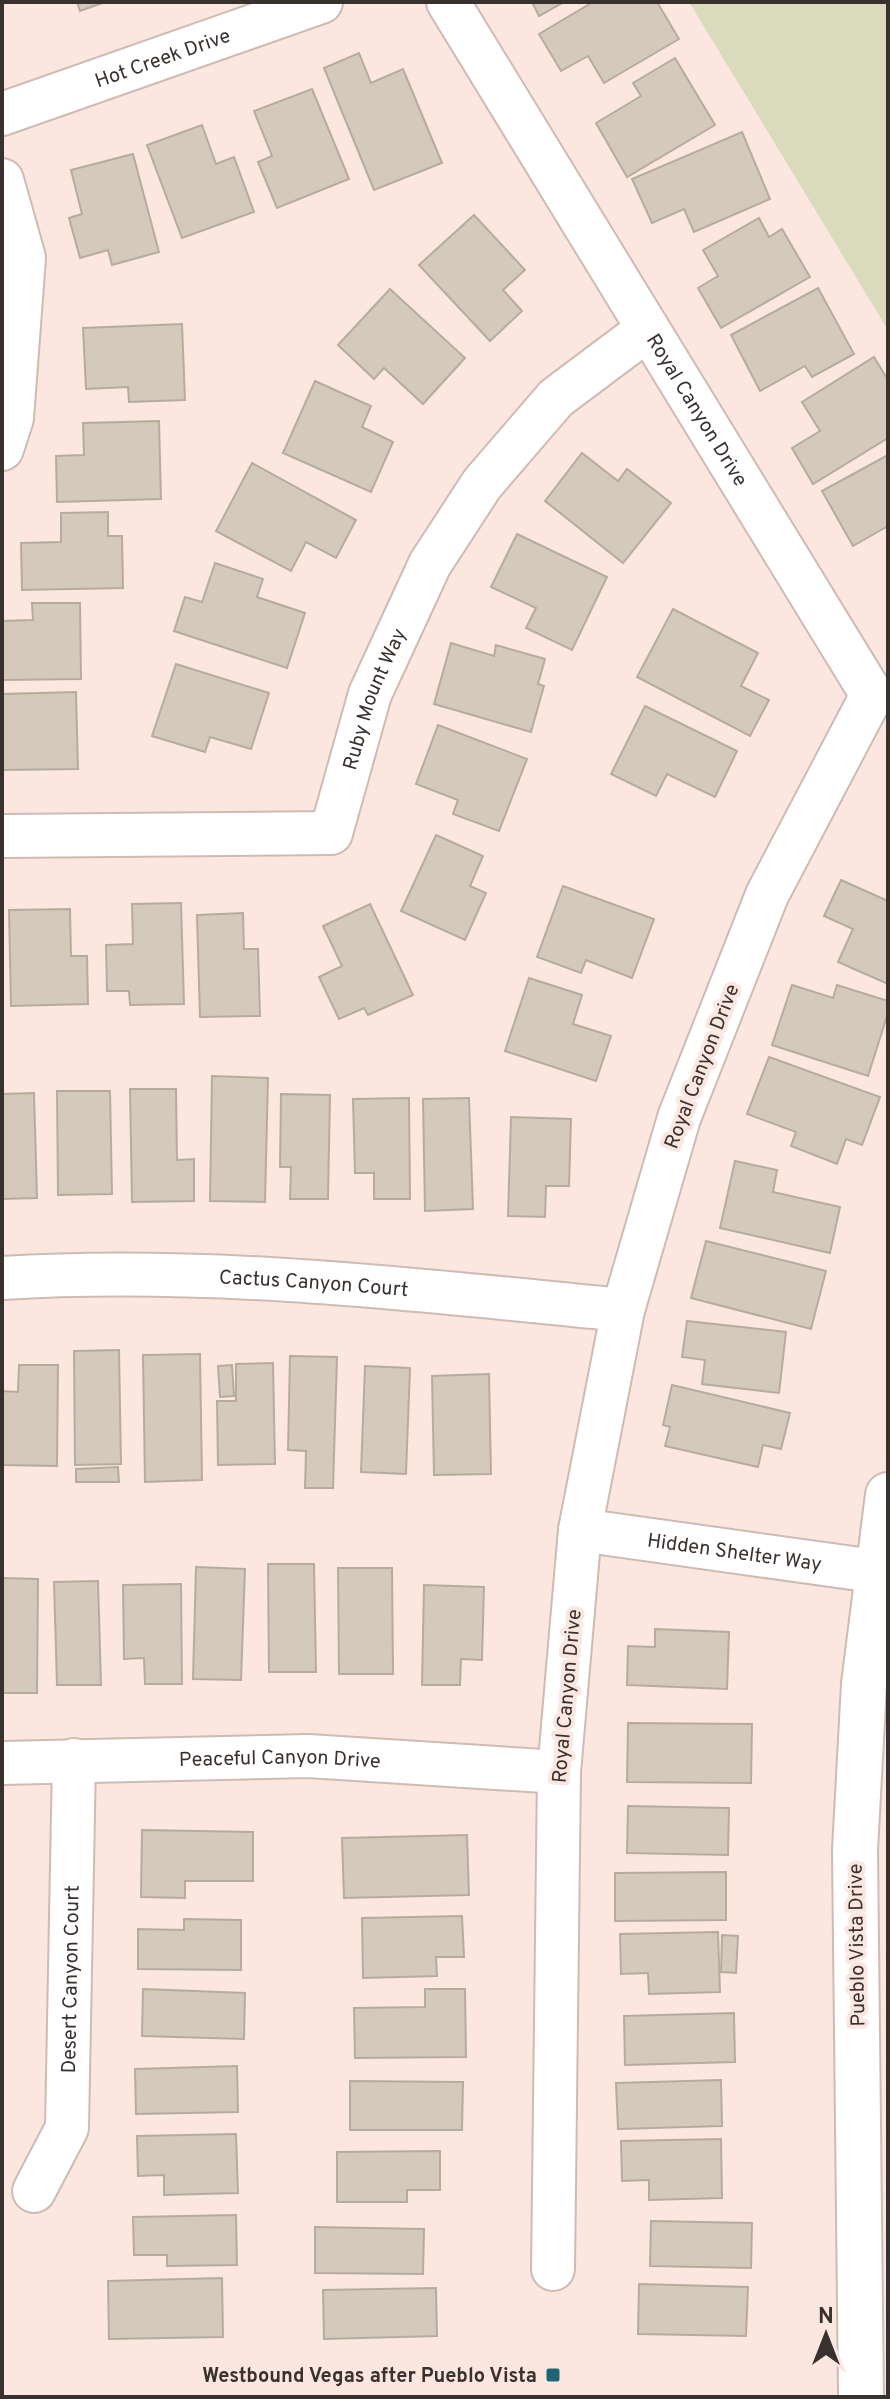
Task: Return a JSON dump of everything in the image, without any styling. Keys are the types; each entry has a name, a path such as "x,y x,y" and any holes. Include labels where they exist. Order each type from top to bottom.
{"street":[{"name":"Hot Creek Drive","path":"2,114 321,2"},
{"name":"Royal Canyon Drive","path":"448,2 872,695 767,895 679,1118 623,1310 580,1530 559,1772 553,2269"},
{"path":"2,180 24,258 12,418 2,449"},
{"name":"Ruby Mount Way","path":"2,836 331,833 370,694 430,564 482,484 556,398 648,329"},
{"name":"Cactus Canyon Court","path":"2,1278 49,1275 301,1279 623,1310"},
{"name":"Pueblo Vista Drive","path":"861,2397 855,1850 860,1737 882,1572 888,1495"},
{"name":"Hidden Shelter Way","path":"580,1530 882,1572"},
{"name":"Peaceful Canyon Drive","path":"2,1763 308,1756 559,1772"},
{"name":"Desert Canyon Court","path":"34,2191 67,2128 74,1760"}],"green space":[{"path":"689,2 888,2 888,330"}],"building":[{"path":"77,2 105,2 80,11"},
{"path":"532,2 564,2 539,16"},
{"path":"593,2 657,2 679,39 604,83 588,56 561,71 539,34"},
{"path":"359,53 371,83 403,69 442,163 374,190 324,68"},
{"path":"675,58 715,125 627,177 596,123 641,96 633,83"},
{"path":"312,89 349,179 277,208 258,162 272,156 254,111"},
{"path":"202,125 216,164 234,157 254,212 182,238 147,145"},
{"path":"742,132 770,199 694,232 684,209 652,223 632,179"},
{"path":"133,154 159,252 112,265 108,250 80,258 69,218 82,214 71,170"},
{"path":"474,215 525,270 503,290 522,311 490,341 419,265"},
{"path":"759,218 769,237 782,229 810,277 721,328 698,288 718,276 703,250"},
{"path":"818,288 854,354 812,377 805,366 760,391 731,335"},
{"path":"390,289 465,358 423,404 384,368 374,379 338,345"},
{"path":"182,324 185,400 129,402 128,387 86,389 83,328"},
{"path":"874,357 888,380 888,438 813,484 792,448 820,431 802,402"},
{"path":"315,381 371,406 362,427 393,442 371,492 283,453"},
{"path":"159,421 161,499 57,502 56,456 84,455 83,423"},
{"path":"582,453 618,481 627,469 671,503 623,563 545,501"},
{"path":"888,455 888,526 853,546 822,491"},
{"path":"252,463 356,520 336,558 306,542 291,571 216,531"},
{"path":"108,512 108,536 122,536 123,588 22,590 21,543 61,542 61,513"},
{"path":"517,534 607,577 572,650 526,628 536,608 491,587"},
{"path":"215,563 263,579 257,597 305,613 287,668 174,631 185,597 202,602"},
{"path":"32,603 80,603 81,679 2,680 2,621 33,620"},
{"path":"673,609 758,653 741,686 769,700 750,736 637,677"},
{"path":"451,643 494,656 496,645 545,659 538,684 544,686 531,732 434,704"},
{"path":"176,664 269,693 251,749 210,737 205,752 152,736"},
{"path":"76,692 78,769 2,770 2,694"},
{"path":"645,706 737,751 715,797 667,774 656,796 611,774"},
{"path":"438,725 527,759 499,831 453,814 458,800 416,784"},
{"path":"436,835 483,856 470,886 486,893 465,940 401,911"},
{"path":"841,880 888,901 888,984 838,962 853,929 824,916"},
{"path":"563,886 654,919 632,978 586,960 581,973 537,957"},
{"path":"181,903 184,1004 130,1005 129,991 107,991 106,945 133,944 132,904"},
{"path":"370,904 413,995 368,1015 364,1008 339,1019 319,977 342,966 323,926"},
{"path":"70,909 71,956 87,956 88,1004 11,1006 9,910"},
{"path":"243,913 244,949 258,949 260,1016 200,1017 197,915"},
{"path":"529,978 582,995 573,1024 611,1036 596,1081 505,1051"},
{"path":"792,985 833,998 837,985 888,1001 888,1013 868,1076 772,1045"},
{"path":"769,1057 880,1097 862,1145 846,1139 837,1164 791,1146 796,1132 747,1114"},
{"path":"212,1076 268,1078 265,1202 210,1201"},
{"path":"130,1089 176,1089 177,1160 194,1159 194,1201 132,1202"},
{"path":"57,1091 110,1091 112,1194 58,1195"},
{"path":"34,1093 37,1198 2,1199 2,1094"},
{"path":"281,1094 330,1095 328,1199 290,1199 291,1167 280,1167"},
{"path":"409,1098 410,1199 374,1199 374,1173 355,1173 353,1099"},
{"path":"469,1098 473,1209 425,1211 423,1099"},
{"path":"511,1117 571,1119 569,1186 546,1186 545,1217 508,1216"},
{"path":"735,1161 777,1170 773,1192 840,1207 830,1253 720,1228"},
{"path":"706,1241 826,1271 811,1329 691,1298"},
{"path":"687,1321 786,1332 779,1393 702,1384 705,1360 682,1357"},
{"path":"119,1350 121,1464 75,1465 74,1351"},
{"path":"200,1354 202,1480 145,1482 143,1355"},
{"path":"290,1356 337,1357 333,1488 305,1488 306,1451 288,1450"},
{"path":"273,1363 275,1464 218,1465 217,1401 236,1401 236,1364"},
{"path":"19,1365 58,1365 57,1466 2,1465 2,1391 18,1392"},
{"path":"232,1365 234,1396 220,1397 218,1366"},
{"path":"365,1366 410,1368 406,1474 361,1472"},
{"path":"489,1374 491,1474 434,1475 432,1376"},
{"path":"672,1385 790,1413 781,1449 763,1445 758,1467 665,1446 670,1427 663,1425"},
{"path":"118,1467 119,1482 76,1482 76,1469"},
{"path":"268,1564 314,1564 316,1672 269,1672"},
{"path":"196,1567 245,1569 241,1680 193,1679"},
{"path":"338,1568 392,1568 393,1674 339,1674"},
{"path":"2,1578 38,1579 37,1693 2,1693"},
{"path":"98,1581 101,1685 57,1685 54,1582"},
{"path":"181,1584 182,1684 145,1684 144,1658 124,1659 123,1585"},
{"path":"424,1585 484,1587 482,1660 461,1659 460,1685 422,1685"},
{"path":"655,1629 729,1632 727,1689 627,1685 628,1646 655,1647"},
{"path":"628,1723 752,1724 751,1783 627,1782"},
{"path":"628,1806 729,1808 728,1855 627,1853"},
{"path":"142,1830 253,1832 253,1881 185,1881 185,1898 141,1897"},
{"path":"467,1835 469,1895 344,1898 342,1838"},
{"path":"726,1872 726,1920 615,1921 615,1873"},
{"path":"462,1916 464,1957 436,1957 437,1976 363,1978 362,1918"},
{"path":"184,1919 241,1920 241,1970 138,1969 138,1929 184,1930"},
{"path":"718,1932 720,1992 649,1994 648,1973 621,1974 620,1934"},
{"path":"722,1935 738,1936 736,1973 721,1972"},
{"path":"143,1989 245,1993 244,2039 142,2036"},
{"path":"425,1989 465,1989 466,2057 355,2058 354,2008 425,2007"},
{"path":"734,2013 735,2062 625,2065 624,2016"},
{"path":"237,2066 238,2112 136,2114 135,2069"},
{"path":"721,2080 722,2126 618,2129 616,2083"},
{"path":"350,2081 463,2082 462,2130 350,2130"},
{"path":"236,2134 238,2193 164,2195 164,2175 138,2176 137,2136"},
{"path":"721,2139 722,2198 649,2200 649,2180 622,2181 621,2141"},
{"path":"440,2151 440,2190 407,2190 407,2202 337,2202 337,2152"},
{"path":"236,2215 237,2265 167,2266 167,2255 134,2255 133,2217"},
{"path":"651,2221 752,2223 751,2268 650,2266"},
{"path":"315,2227 424,2229 423,2274 315,2273"},
{"path":"222,2278 223,2337 109,2339 108,2281"},
{"path":"639,2284 748,2287 746,2336 638,2334"},
{"path":"436,2288 437,2336 324,2339 323,2290"}],"place":[{"name":"Westbound Vegas after Pueblo Vista","path":"553,2375"}]}
